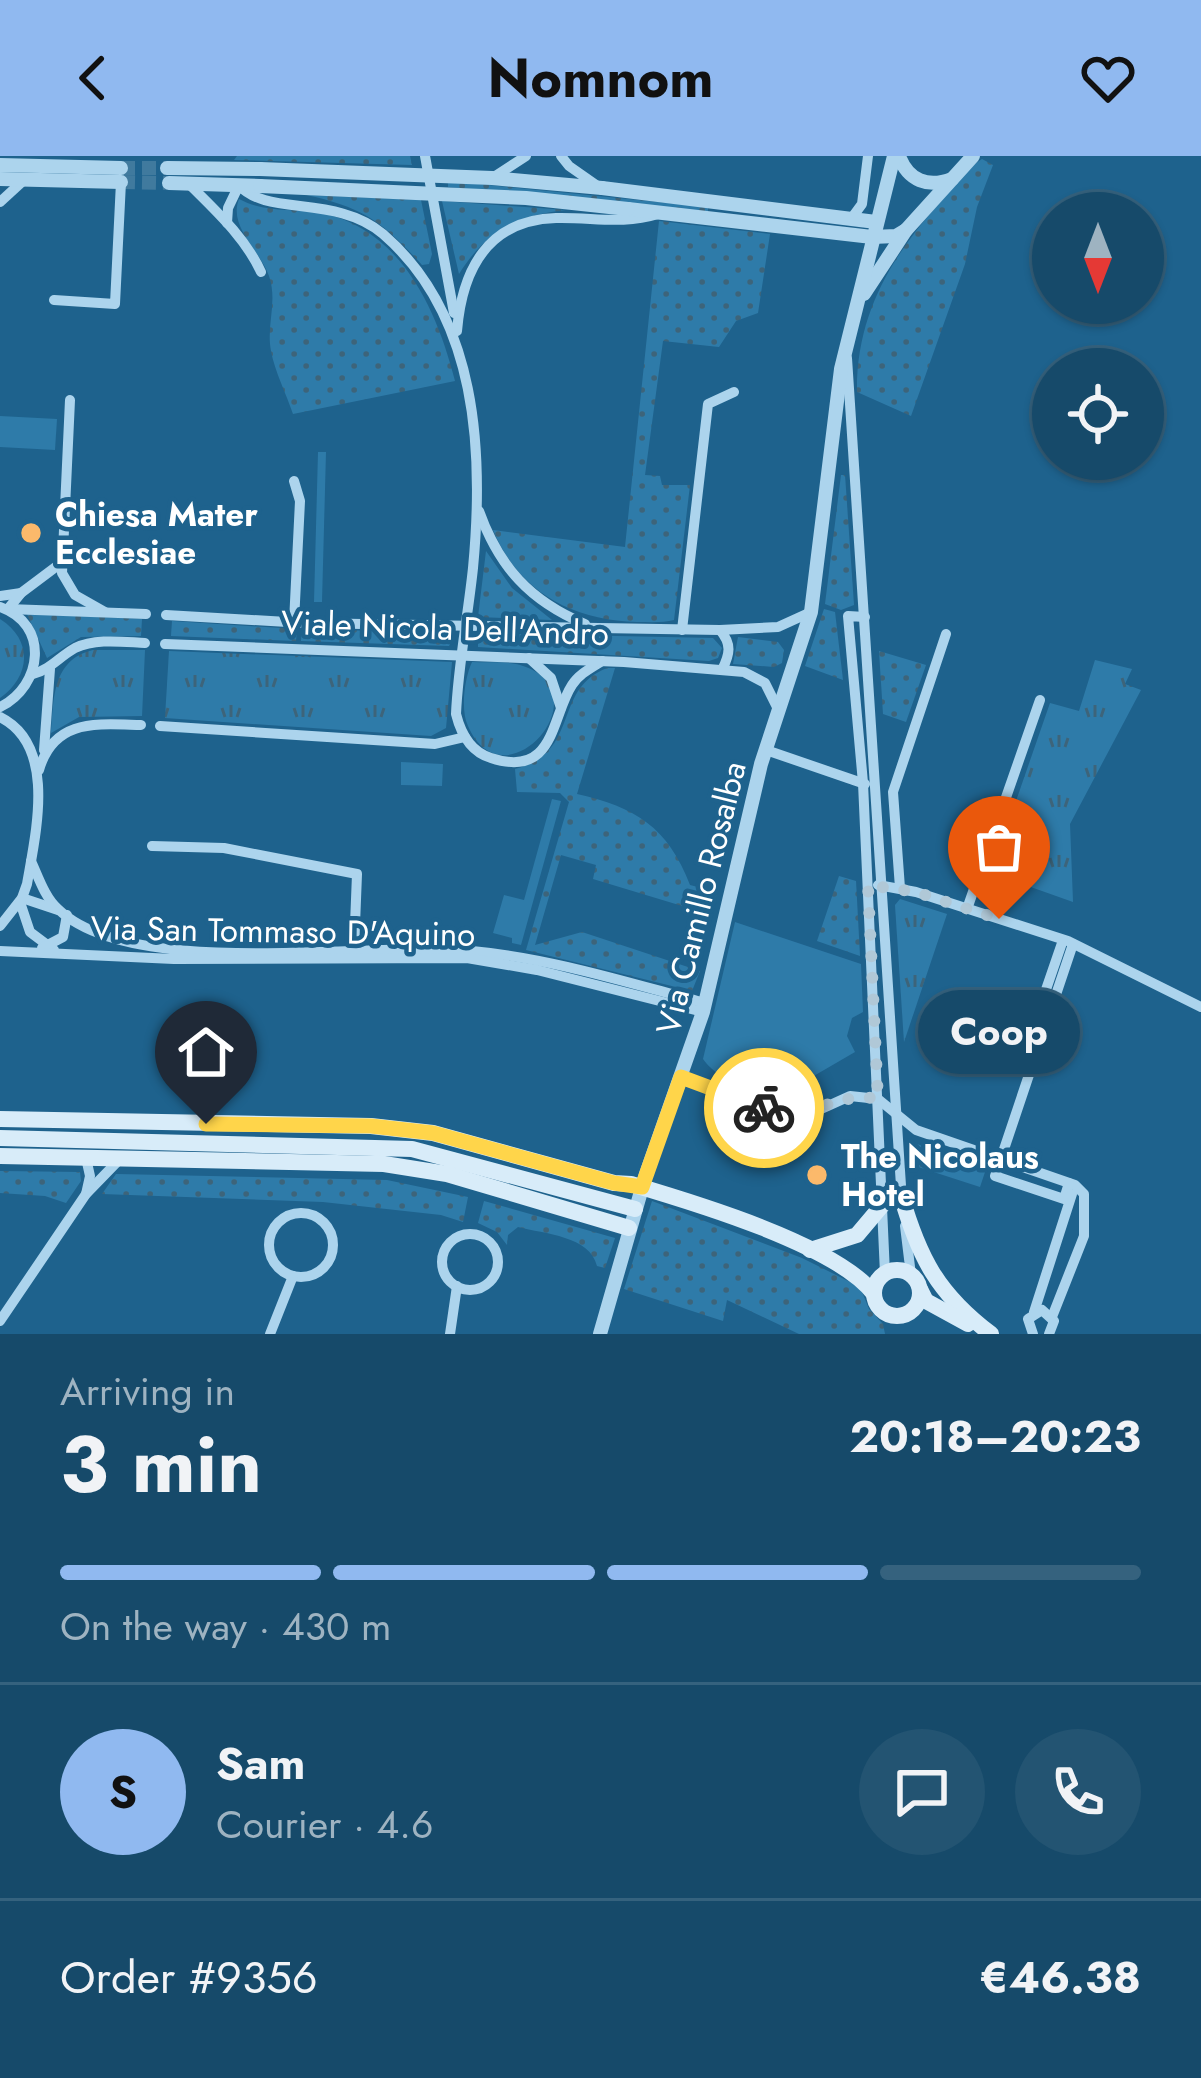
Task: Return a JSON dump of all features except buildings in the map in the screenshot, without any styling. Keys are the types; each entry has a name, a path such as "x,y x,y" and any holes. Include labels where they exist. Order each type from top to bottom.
{"main road":[{"path":"0,1119 397,1128 433,1133 642,1187 810,1250 859,1277 880,1282 901,1270 932,1305 991,1334"},
{"path":"0,1138 395,1147 635,1209"},
{"path":"0,1156 384,1164 447,1174 629,1228"},
{"path":"515,1196 540,1182"},
{"path":"901,1195 933,1277 960,1311 991,1334"},
{"path":"810,1250 857,1235 884,1203"},
{"path":"880,1282 877,1304 888,1314 891,1334"},
{"path":"907,1334 915,1282"},
{"path":"888,1314 912,1311 971,1334"}],"street":[{"path":"425,156 472,414 478,507 456,715 465,737 492,758 526,758 552,738 561,708 579,676 602,661"},
{"path":"492,178 526,156"},
{"path":"561,156 602,188"},
{"path":"845,223 862,204 868,156"},
{"path":"866,177 876,163 894,156"},
{"path":"894,156 923,183 952,179"},
{"path":"880,1282 884,1203 878,1099 878,792 847,354 894,156"},
{"path":"857,303 906,230 973,156"},
{"path":"0,164 121,175 115,304 54,301"},
{"path":"0,178 20,167"},
{"path":"0,202 20,167"},
{"path":"845,223 448,194 188,183 168,176 260,170 492,178 631,192 845,223 896,236 906,230"},
{"path":"188,183 254,255 261,272"},
{"path":"239,185 260,202 332,208 384,234 436,300 461,352"},
{"path":"227,223 239,185"},
{"path":"457,332 460,295 470,269 479,254 508,231 553,218 608,223 661,213"},
{"name":"Via Camillo Rosalba","path":"600,1334 642,1187 704,1008 766,750 812,612 841,369 847,354"},
{"path":"682,630 708,404 734,392"},
{"path":"70,400 65,583 75,595 105,612"},
{"path":"832,452 853,456"},
{"path":"294,481 300,501 294,622"},
{"path":"478,507 490,542 510,574 548,605 594,628"},
{"path":"4,608 62,563"},
{"path":"0,596 21,593"},
{"path":"4,608 146,614"},
{"path":"0,707 16,698 33,674 35,653 29,633 4,608"},
{"name":"Viale Nicola Dell'Andro","path":"166,615 720,630 778,627 812,612"},
{"path":"865,617 848,616 901,1195 915,1282"},
{"path":"720,630 729,643 722,670"},
{"path":"900,888 893,792 946,634"},
{"path":"33,674 50,669 87,644 145,643"},
{"name":"Viale Nicola Dell'Andro","path":"165,644 722,670 756,676 765,683 778,709"},
{"path":"529,658 550,677 561,708"},
{"path":"44,754 50,669"},
{"path":"967,909 1040,700"},
{"path":"0,717 27,737 38,773"},
{"path":"21,900 63,912 63,938 52,950 24,922 21,900 31,861 38,773 52,741 77,728 141,725"},
{"path":"160,726 435,744 465,737"},
{"path":"27,737 44,740"},
{"path":"766,750 878,792 893,792"},
{"path":"152,847 224,848 358,874 354,950"},
{"name":"Via San Tommaso D'Aquino","path":"31,861 63,912 98,933 181,951 493,953 704,1008"},
{"path":"875,885 900,888 1068,942 1201,1007"},
{"path":"0,926 21,900"},
{"path":"81,954 73,947 72,935 80,929 98,933"},
{"path":"1000,1160 1039,1046 1028,1042 1068,942"},
{"name":"Via San Tommaso D'Aquino","path":"0,951 174,959 467,958 674,1000"},
{"path":"681,1077 772,1112 810,1112 850,1096 878,1099 916,1130 1072,1184 1084,1194 1084,1236 1049,1334"},
{"path":"86,1158 91,1176 86,1194"},
{"path":"0,1321 86,1194 122,1158"},
{"path":"1033,1334 1028,1323 1072,1184"},
{"path":"306,1214 329,1230 330,1258 318,1272 293,1276 276,1264 269,1240 281,1220 306,1214"},
{"path":"450,1334 457,1286 442,1266 445,1249 458,1237 482,1237 496,1252 494,1276 478,1288 457,1286"},
{"path":"271,1334 293,1276"},
{"path":"1034,1312 1042,1310 1052,1317"}],"green space":[{"path":"237,156 410,156 412,165 234,160"},
{"path":"982,159 993,165 977,207 965,264 911,416 857,392 870,311 908,242 961,177"},
{"path":"448,181 708,207 708,213 448,187"},
{"path":"306,195 421,200 432,254 429,264 422,265 371,218"},
{"path":"239,199 269,208 321,213 373,236 394,254 426,301 455,381 293,414 271,351 271,286 265,266 241,229"},
{"path":"442,201 566,210 504,228 480,247 459,274"},
{"path":"659,221 770,234 758,313 736,321 719,347 663,341 645,475 660,476 662,485 690,485 674,620 613,620 550,599 517,570 493,530 625,547"},
{"path":"0,416 57,419 55,450 0,447"},
{"path":"318,452 326,452 322,602 314,602"},
{"path":"841,475 845,475 854,605 841,610 825,604"},
{"path":"486,551 512,588 552,620 478,617"},
{"path":"824,609 835,612 843,680 805,666"},
{"path":"27,614 142,619 141,636 81,637 47,658"},
{"path":"0,619 18,637 24,658 18,679 0,698"},
{"path":"172,621 297,629 296,641 171,636"},
{"path":"302,629 454,636 449,646 301,641"},
{"path":"478,633 713,638 722,648 718,658 709,661 478,647"},
{"path":"738,637 778,642 784,650 782,663 774,667 733,664"},
{"path":"93,650 145,650 142,716 79,717 51,733 62,671"},
{"path":"169,651 452,662 446,728 431,736 165,718"},
{"path":"879,651 926,665 906,722 883,714"},
{"path":"1095,660 1132,669 1125,684 1141,690 1070,824 1073,902 991,873 1050,703 1079,711"},
{"path":"472,662 520,665 544,678 554,697 551,718 523,750 504,755 484,748 468,726 464,693"},
{"path":"607,668 615,668 577,794 632,813 660,834 690,885 717,892 712,915 593,879 596,865 561,855 535,945 582,932 700,971 692,991 526,950 569,802 560,793 517,792 515,769 550,749 578,691"},
{"path":"401,762 443,764 442,786 401,785"},
{"path":"552,799 561,801 521,945 512,943 512,938 493,933 504,895 524,900"},
{"path":"839,876 856,881 860,956 817,941"},
{"path":"900,899 947,914 904,1042 895,905"},
{"path":"735,922 861,964 863,1012 852,1018 847,1036 855,1052 812,1077 810,1102 783,1101 752,1092 723,1078 703,1059"},
{"path":"907,1141 987,1166 980,1187 909,1164"},
{"path":"0,1171 80,1172 81,1181 66,1203 45,1196 0,1193"},
{"path":"116,1174 387,1180 468,1197 463,1222 441,1215 323,1202 102,1194"},
{"path":"484,1201 615,1238 605,1268 597,1266 586,1248 553,1235 518,1227 508,1235 507,1245 497,1232 478,1223"},
{"path":"652,1201 802,1258 860,1287 885,1334 799,1334 727,1300 723,1321 624,1289"}],"tunnel":[{"path":"121,168 167,168"},
{"path":"121,182 169,183"}],"way so far":[{"path":"764,1108 791,1114 810,1112 850,1096 878,1099 868,885 916,892 999,919"}],"place":[{"name":"Chiesa Mater Ecclesiae","path":"31,533"},
{"name":"Coop","path":"999,919"},
{"name":"The Nicolaus Hotel","path":"817,1175"}],"route":[{"path":"206,1124 371,1126 433,1133 642,1187 681,1077 764,1108"}]}
